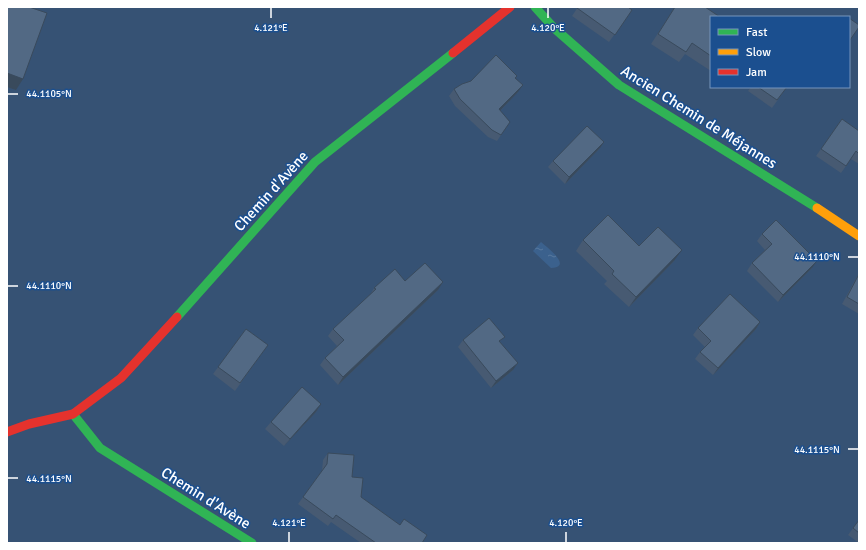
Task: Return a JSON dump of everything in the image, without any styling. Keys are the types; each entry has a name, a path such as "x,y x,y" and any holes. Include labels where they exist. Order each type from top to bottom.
{"street":[{"name":"Chemin d'Avène","path":"7,432 28,424 73,414 121,378 174,321 315,162 417,83 510,7"},
{"name":"Ancien Chemin de Méjannes","path":"535,7 554,28 619,85 794,193 859,236"},
{"name":"Chemin d'Avène","path":"73,414 100,448 252,543"}],"water":[{"path":"541,242 557,257 560,264 557,267 551,268 533,251"}],"building":[{"path":"7,7 29,7 47,13 23,79 7,73"},
{"path":"628,7 632,10 615,35 577,8"},
{"path":"675,7 705,7 718,16 710,16 710,55 692,43 686,52 658,34"},
{"path":"850,19 859,25 850,40"},
{"path":"496,55 517,76 515,78 523,85 499,109 510,122 501,135 492,130 460,99 454,89 471,81"},
{"path":"759,88 786,88 777,100"},
{"path":"842,119 859,131 859,154 856,151 846,166 821,149"},
{"path":"587,126 604,142 569,177 553,161"},
{"path":"608,215 639,246 658,227 682,250 636,297 612,274 614,271 583,240"},
{"path":"776,220 817,261 783,295 752,263 772,244 762,234"},
{"path":"425,263 443,282 343,377 325,358 344,340 333,329 395,269 405,281"},
{"path":"859,274 859,304 847,297"},
{"path":"730,294 760,322 718,368 700,352 711,341 698,328"},
{"path":"489,318 505,337 499,341 518,363 496,381 463,340"},
{"path":"246,329 268,345 240,383 218,367"},
{"path":"302,387 321,404 290,439 271,422"},
{"path":"328,453 354,455 352,477 363,478 361,497 400,525 404,519 427,535 422,543 376,543 336,515 333,519 303,497 327,464"},
{"path":"859,520 859,533 853,528"}],"traffic: fast":[{"path":"535,7 554,28 619,85 817,208"},
{"path":"177,317 315,162 453,53"},
{"path":"73,414 100,448 252,543"}],"traffic: slow":[{"path":"817,208 859,236"}],"traffic: jam":[{"path":"453,53 510,7"},
{"path":"7,432 29,424 73,414 121,378 177,317"}]}
